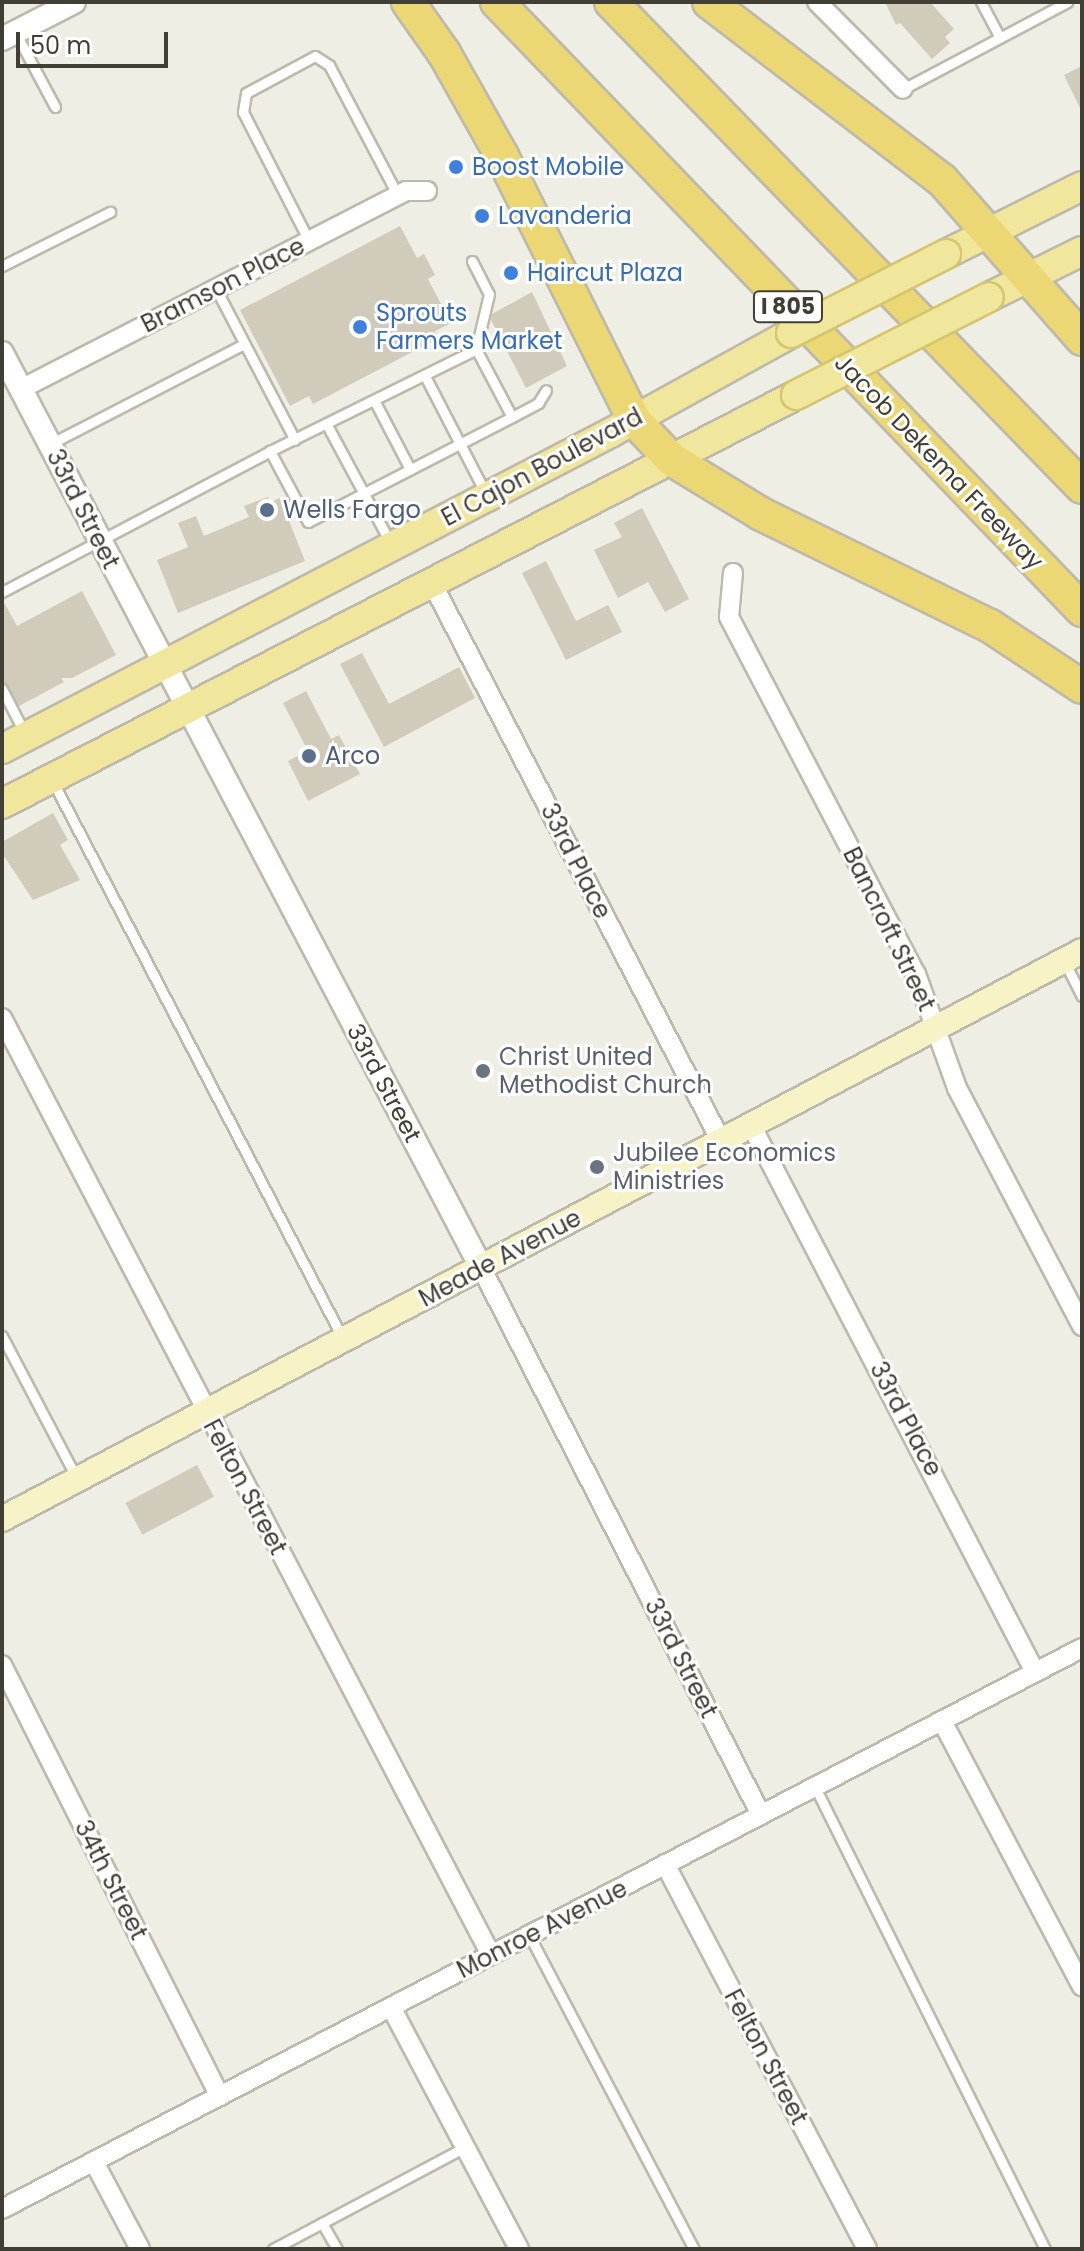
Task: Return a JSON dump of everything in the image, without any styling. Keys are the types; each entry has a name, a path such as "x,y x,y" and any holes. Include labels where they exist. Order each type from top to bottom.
{"highway":[{"path":"408,2 444,53 502,156 634,420 671,459 761,514 990,626 1082,687"},
{"name":"Jacob Dekema Freeway","path":"497,2 1082,610"},
{"path":"611,2 1082,487"},
{"path":"709,2 942,180 992,231 1082,339"}],"main road":[{"name":"El Cajon Boulevard","path":"14,742 488,497 756,351 1082,186"},
{"name":"El Cajon Boulevard","path":"2,804 431,581 1082,251"},
{"name":"Meade Avenue","path":"2,1519 1072,956"}],"street":[{"path":"817,2 903,89"},
{"path":"8,35 61,5"},
{"name":"Bramson Place","path":"21,389 398,196 427,191"},
{"name":"33rd Street","path":"2,353 482,1269 761,1815"},
{"name":"Bancroft Street","path":"733,573 729,617 916,974 957,1088 1082,1326"},
{"name":"33rd Place","path":"431,581 721,1141"},
{"name":"Felton Street","path":"2,1018 491,1955"},
{"name":"33rd Place","path":"751,1125 1035,1672"},
{"name":"Monroe Avenue","path":"2,2209 1082,1648"},
{"name":"34th Street","path":"2,1665 220,2096"},
{"path":"942,1721 1082,1986"},
{"name":"Felton Street","path":"665,1864 867,2249"},
{"path":"391,2007 519,2249"},
{"path":"94,2162 140,2249"}],"lane":[{"path":"981,2 1000,37"},
{"path":"903,89 1067,2"},
{"path":"8,35 55,107"},
{"path":"309,241 243,112 246,93 315,56 329,65 398,196"},
{"path":"2,266 110,212"},
{"path":"472,261 489,294 476,349 512,417"},
{"path":"216,289 295,440"},
{"path":"49,444 244,344"},
{"path":"2,592 270,451 375,402 476,349"},
{"path":"425,376 488,497"},
{"path":"270,451 308,522 538,403 546,390"},
{"path":"375,402 410,469"},
{"path":"327,425 393,546"},
{"path":"2,689 14,742"},
{"path":"51,778 343,1340"},
{"path":"1072,956 1082,996"},
{"path":"2,1336 77,1480"},
{"path":"815,1787 1045,2249"},
{"path":"529,1935 694,2249"},
{"path":"273,2249 465,2147"},
{"path":"322,2223 337,2249"}],"building":[{"path":"885,2 930,2 954,29 945,37 950,43 932,59 900,23 896,25"},
{"path":"1082,66 1082,112 1064,75"},
{"path":"400,226 417,258 424,254 435,275 428,279 451,323 435,331 439,338 313,404 309,396 290,406 240,310"},
{"path":"532,292 567,366 526,388 491,320 492,314"},
{"path":"268,497 270,502 280,498 305,561 178,613 157,560 188,547 178,523 196,516 204,536 249,517 244,506"},
{"path":"642,508 689,599 665,612 648,582 618,598 594,550 622,537 614,523"},
{"path":"546,561 576,621 608,605 622,632 566,660 522,573"},
{"path":"82,591 116,655 72,678 61,678 64,682 19,706 2,682 2,599 17,626"},
{"path":"362,653 389,704 459,667 475,698 384,747 340,664"},
{"path":"306,691 331,739 339,735 360,774 308,801 288,761 308,751 283,703"},
{"path":"53,813 68,840 60,845 80,880 33,900 2,853 2,842"},
{"path":"197,1465 214,1497 142,1535 125,1503"}],"place":[{"name":"Boost Mobile","path":"456,167"},
{"name":"Lavanderia","path":"482,216"},
{"name":"Haircut Plaza","path":"511,273"},
{"name":"Sprouts Farmers Market","path":"360,327"},
{"name":"Wells Fargo","path":"267,510"},
{"name":"Arco","path":"309,756"},
{"name":"Christ United Methodist Church","path":"483,1071"},
{"name":"Jubilee Economics Ministries","path":"597,1167"}]}
